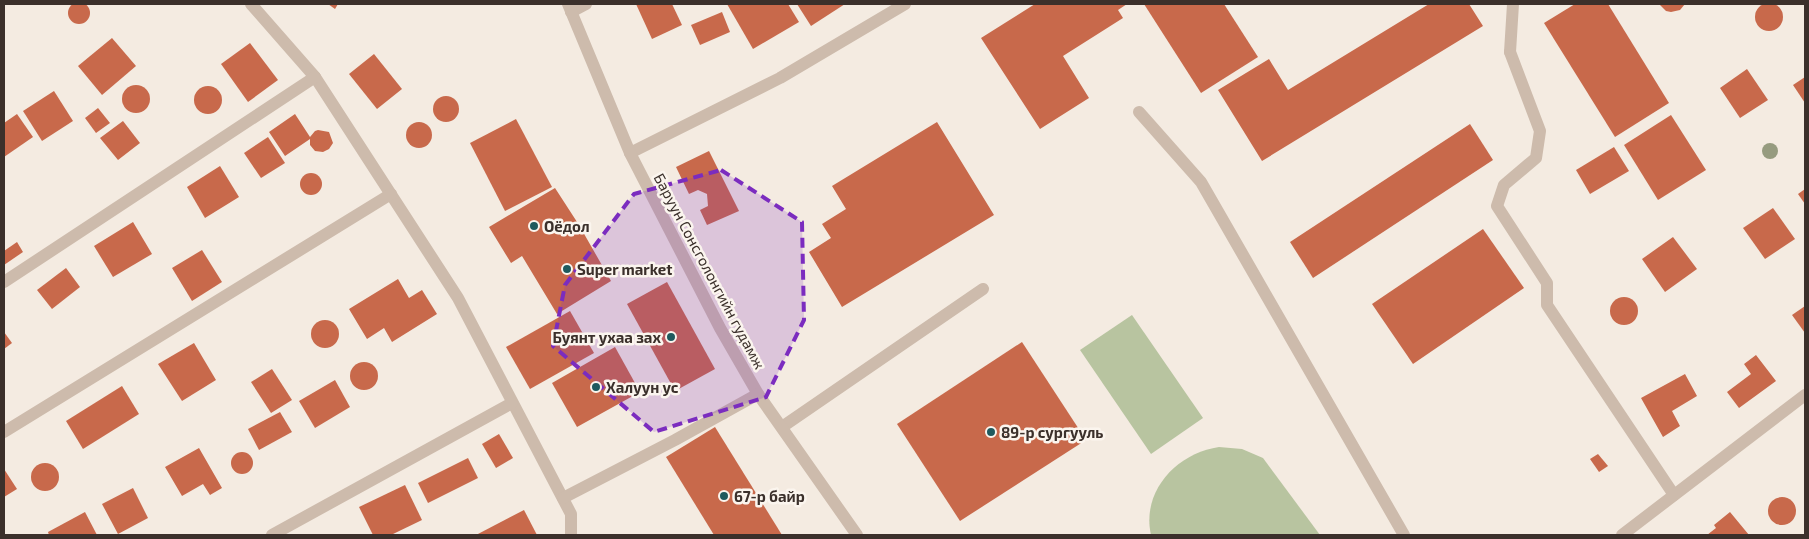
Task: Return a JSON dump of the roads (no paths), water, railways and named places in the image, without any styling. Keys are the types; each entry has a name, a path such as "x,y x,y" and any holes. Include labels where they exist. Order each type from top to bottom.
{"street":[{"path":"251,4 315,77 458,298 571,514 571,535"},
{"path":"570,8 586,4"},
{"path":"630,153 780,78 905,4"},
{"path":"1513,4 1510,52 1540,131 1536,158 1504,184 1497,206 1547,283 1547,304 1674,495"},
{"name":"Баруун Сонсголонгийн гудамж","path":"570,8 630,153 689,270 758,394 856,535"},
{"path":"4,282 315,77"},
{"path":"1139,112 1202,182 1404,535"},
{"path":"4,432 391,194"},
{"path":"782,428 983,289"},
{"path":"563,498 675,440 758,394"},
{"path":"1622,535 1805,395"},
{"path":"272,535 512,403"}],"place":[{"name":"Оёдол","path":"534,226"},
{"name":"Super market","path":"567,269"},
{"name":"Буянт ухаа зах","path":"671,337"},
{"name":"Халуун ус","path":"596,387"},
{"name":"89-р сургууль","path":"991,432"},
{"name":"67-р байр","path":"724,496"}]}
